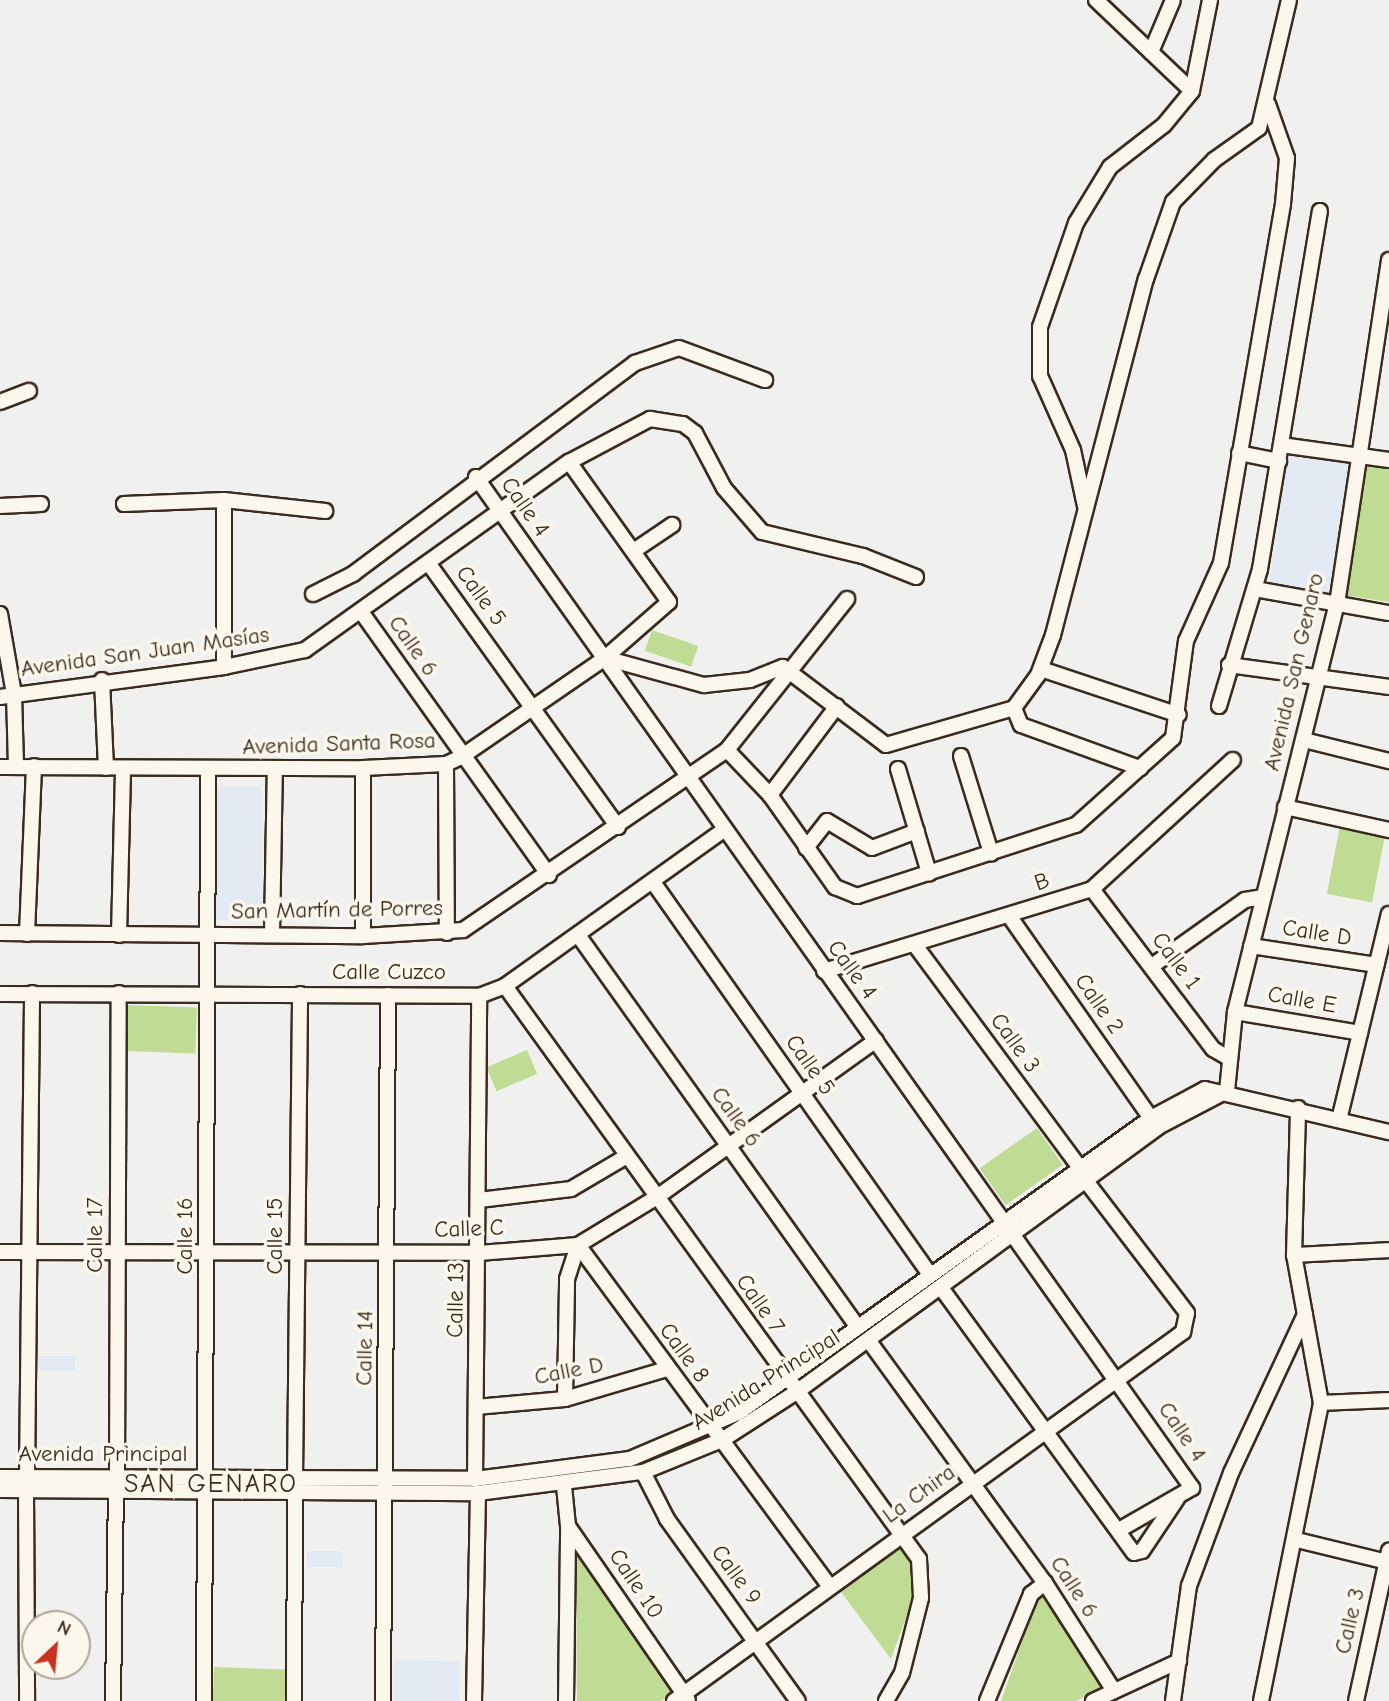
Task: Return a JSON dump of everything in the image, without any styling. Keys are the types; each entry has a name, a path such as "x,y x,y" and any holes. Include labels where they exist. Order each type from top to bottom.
{"street":[{"path":"1097,0 1192,91"},
{"path":"1151,52 1174,0"},
{"path":"1086,515 1073,450 1040,376 1040,327 1076,223 1110,167 1164,125 1192,91 1210,0"},
{"path":"605,659 704,685 727,685 787,668 878,740 896,746 1014,708 1041,669 1086,515 1146,279 1173,202 1214,160 1259,128 1268,104 1289,0"},
{"path":"727,750 770,795 806,848 845,895 929,873 1076,825 1173,738 1179,715 1185,641 1216,584 1287,181 1283,133 1268,104"},
{"path":"1219,706 1229,665 1255,589 1320,211"},
{"name":"Avenida San Genaro","path":"1227,1091 1227,1057 1236,1012 1262,897 1337,604 1389,260"},
{"path":"313,594 353,574 585,395 662,351 679,348 765,380"},
{"path":"0,402 29,391"},
{"name":"Avenida San Juan Masías","path":"7,696 102,680 224,667 306,650 362,613 569,462 635,423 683,424 695,433 723,488 762,532 916,577"},
{"path":"1281,445 1389,460"},
{"path":"1239,453 1279,461"},
{"path":"569,462 635,550 672,525"},
{"name":"Calle 4","path":"476,477 824,971 1119,1380 1192,1488 1178,1496"},
{"path":"124,504 224,500 325,511"},
{"path":"224,500 224,667"},
{"path":"0,506 41,504"},
{"name":"Avenida Santa Rosa","path":"0,767 208,771 446,764 461,757 605,659 669,602 635,550"},
{"name":"Calle 5","path":"429,564 618,827"},
{"path":"1255,589 1389,613"},
{"name":"San Martín de Porres","path":"0,933 119,936 272,933 363,936 447,933 479,924 727,750 787,668 847,599"},
{"name":"Calle 6","path":"362,613 461,757 549,875"},
{"path":"0,614 16,767"},
{"path":"1229,665 1389,687"},
{"path":"1041,669 1179,715"},
{"path":"102,680 106,768"},
{"path":"770,795 837,706"},
{"path":"1014,708 1021,725 1140,768"},
{"path":"1304,740 1389,761"},
{"path":"961,756 991,853"},
{"name":"B","path":"824,971 1010,917 1093,889 1233,760"},
{"path":"446,764 447,933"},
{"path":"27,934 34,766"},
{"path":"272,933 275,768"},
{"path":"363,768 363,936"},
{"path":"898,769 929,873"},
{"path":"119,936 123,770"},
{"name":"Calle 16","path":"204,1701 210,934 208,771"},
{"path":"1285,807 1389,830"},
{"path":"806,848 827,821 872,848 917,831"},
{"name":"Calle Cuzco","path":"0,994 479,996 505,986 725,829"},
{"name":"Calle 5","path":"653,882 930,1274"},
{"name":"Calle 1","path":"1093,889 1213,1049 1227,1057"},
{"path":"1152,966 1245,900 1262,897"},
{"path":"1339,1120 1389,915"},
{"name":"Calle 2","path":"1010,917 1151,1118"},
{"name":"Calle 6","path":"578,934 858,1326"},
{"name":"Calle 3","path":"915,945 1189,1323"},
{"name":"Calle D","path":"1251,946 1377,965"},
{"name":"Calle 7","path":"505,986 785,1380 900,1535 924,1578 902,1673 887,1701"},
{"path":"27,1701 32,993"},
{"name":"Calle 17","path":"117,1477 119,993"},
{"name":"Calle 15","path":"295,1478 300,994"},
{"name":"Calle 14","path":"383,1701 389,1254 388,995"},
{"name":"Calle 13","path":"474,1701 479,996"},
{"name":"Calle E","path":"1236,1012 1360,1033"},
{"name":"Calle C","path":"0,1252 479,1253 578,1245 657,1197 876,1040"},
{"name":"Avenida Principal","path":"0,1490 27,1483 117,1477 295,1478 386,1486 564,1486 643,1472 722,1440 795,1393 1015,1234 1151,1118 1205,1089 1227,1091 1389,1132"},
{"name":"Avenida Principal","path":"476,1486 630,1459 711,1428 785,1380 1005,1221 1158,1127 1227,1091"},
{"path":"1261,1701 1297,1541 1321,1403 1294,1255 1298,1108"},
{"path":"479,1200 571,1189 627,1156"},
{"path":"565,1399 566,1279 578,1245"},
{"name":"Calle 8","path":"578,1245 830,1587"},
{"path":"1294,1255 1389,1250"},
{"path":"942,1289 1132,1550 1142,1551 1178,1496"},
{"path":"1173,1701 1189,1586 1231,1473 1304,1314"},
{"name":"La Chira","path":"682,1699 900,1535 1119,1380 1189,1323"},
{"name":"Calle 6","path":"869,1341 1045,1583 1114,1691"},
{"name":"Calle D","path":"476,1407 565,1399 667,1369"},
{"path":"1321,1403 1389,1401"},
{"name":"Calle 9","path":"643,1472 667,1519 798,1701"},
{"name":"Avenida Principal","path":"0,1477 27,1483 116,1493 295,1494 386,1486"},
{"name":"Calle 10","path":"564,1486 568,1526 682,1699"},
{"path":"113,1701 116,1493"},
{"path":"294,1701 295,1494"},
{"path":"1119,1530 1178,1496"},
{"path":"566,1701 568,1526"},
{"path":"1297,1541 1388,1556"},
{"name":"Calle 3","path":"1356,1701 1388,1556"},
{"path":"987,1701 1031,1594 1045,1583"},
{"path":"1093,1701 1179,1661"}],"shaded area":[{"path":"1288,453 1348,461 1330,593 1269,585"},
{"path":"216,787 262,787 262,920 216,920"},
{"path":"39,1356 75,1356 75,1371 39,1371"},
{"path":"307,1551 342,1551 342,1567 307,1567"},
{"path":"394,1660 460,1661 459,1701 393,1701"}],"green space":[{"path":"1365,462 1389,466 1389,602 1344,595"},
{"path":"652,630 698,646 691,667 645,651"},
{"path":"1340,826 1385,835 1372,903 1327,894"},
{"path":"127,1005 197,1007 195,1053 125,1051"},
{"path":"527,1050 537,1074 497,1091 486,1067"},
{"path":"1037,1128 1063,1165 1005,1205 980,1168"},
{"path":"903,1540 916,1563 914,1596 891,1659 838,1588"},
{"path":"576,1547 677,1692 661,1701 577,1701"},
{"path":"1041,1588 1106,1686 1076,1701 1001,1701"},
{"path":"214,1667 286,1670 285,1701 213,1701"}],"district":[{"name":"SAN GENARO","path":"211,1485"}]}
